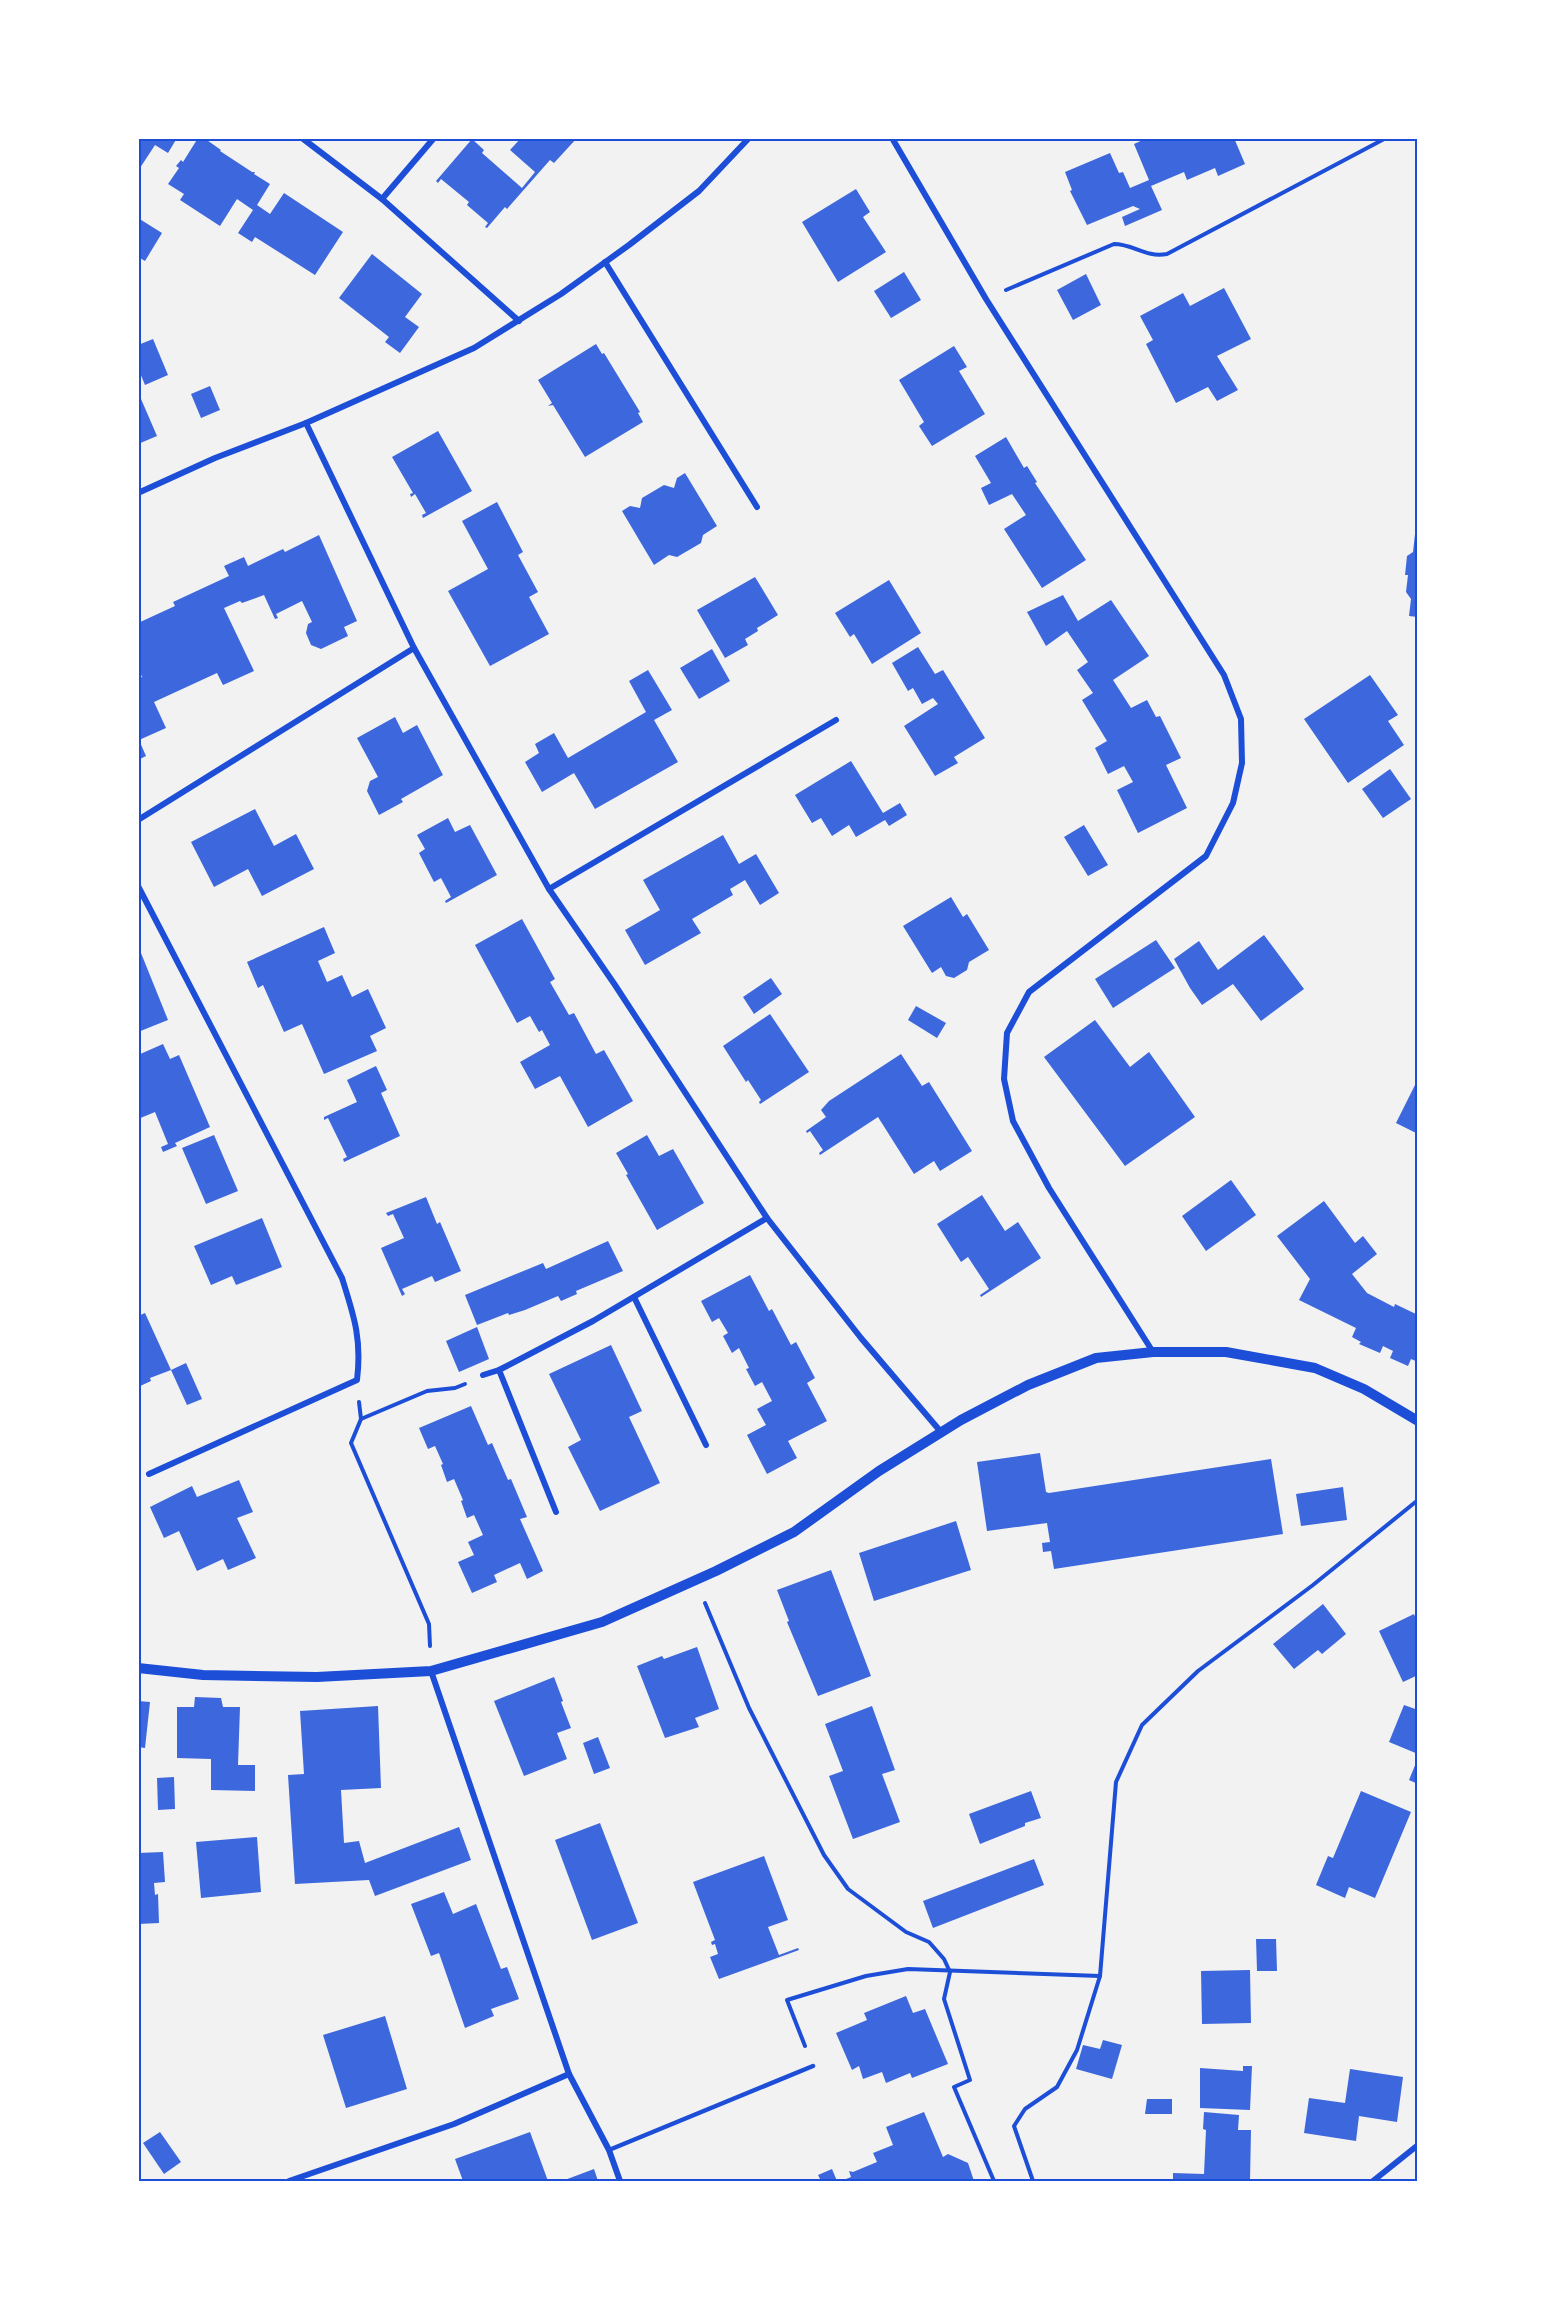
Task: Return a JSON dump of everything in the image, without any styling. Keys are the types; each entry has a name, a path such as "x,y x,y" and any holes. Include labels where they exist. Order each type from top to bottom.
{"street":[{"path":"302,138 382,199 519,321"},
{"path":"382,199 434,138"},
{"path":"138,493 215,458 306,423 474,348 519,321 605,262 699,191 749,138"},
{"path":"892,138 986,299 1224,675 1241,719 1243,741 1239,781 1233,803 1206,856 1029,992 1007,1033 1004,1079 1013,1121 1049,1188 1153,1352"},
{"path":"605,262 757,507"},
{"path":"306,423 414,648 549,889 615,985 767,1218 861,1338 941,1432"},
{"path":"138,820 414,648"},
{"path":"549,889 836,720"},
{"path":"138,886 342,1278 357,1325 360,1356 357,1380 149,1474"},
{"path":"483,1375 499,1370 593,1321 767,1218"},
{"path":"634,1297 706,1445"},
{"path":"138,1668 203,1675 316,1677 431,1671 602,1622 696,1580 794,1532 879,1471 941,1432 1028,1385 1096,1358 1153,1352 1226,1352 1315,1368 1364,1389 1418,1422"},
{"path":"499,1370 556,1512"},
{"path":"431,1671 569,2074 609,2150 620,2181"},
{"path":"288,2181 454,2124 569,2074"},
{"path":"1373,2181 1418,2145"}],"lane":[{"path":"609,2150 813,2066"}],"path":[{"path":"986,299 1114,244 1123,244 1150,255 1167,254 1386,138"},
{"path":"361,1419 427,1391 455,1388 483,1375"},
{"path":"357,1380 361,1419 351,1443 429,1624 431,1671"},
{"path":"1033,2181 1014,2126 1024,2109 1057,2087 1077,2050 1100,1976 1116,1782 1142,1725 1198,1671 1313,1585 1418,1500"},
{"path":"696,1580 749,1708 824,1855 848,1889 906,1932 929,1942 944,1959 950,1972 944,1999 970,2080 954,2087 994,2181"},
{"path":"813,2066 787,2000 866,1976 908,1969 1100,1976"}],"building":[{"path":"138,138 177,138 168,153 155,145 138,171"},
{"path":"198,138 204,138 270,184 257,205 270,214 284,193 343,232 315,275 255,237 252,242 238,233 253,210 237,199 220,226 180,200 184,194 168,184 179,168 176,166 181,160 183,162"},
{"path":"521,138 577,138 554,163 550,160 487,228 485,227 488,223 467,205 469,202 441,179 438,183 436,181 472,139 484,150 482,153 522,188 535,172 510,150"},
{"path":"1147,138 1234,138 1245,164 1218,176 1215,168 1187,180 1184,172 1151,186 1162,210 1125,226 1122,217 1140,209 1133,206 1087,225 1070,191 1072,190 1065,172 1110,153 1119,173 1123,172 1130,188 1149,180 1134,144"},
{"path":"856,189 870,212 863,217 886,252 838,282 802,222"},
{"path":"138,218 162,233 145,261 138,257"},
{"path":"372,254 422,294 405,317 419,327 400,353 385,342 389,337 339,298"},
{"path":"904,272 921,300 891,318 874,291"},
{"path":"1086,274 1101,305 1073,320 1057,290"},
{"path":"1224,288 1251,339 1217,356 1238,390 1217,401 1208,387 1176,403 1146,344 1153,340 1140,316 1183,293 1190,306"},
{"path":"153,339 168,375 145,385 138,368 138,345"},
{"path":"596,344 602,354 604,353 640,412 638,413 643,422 585,457 553,405 548,406 552,403 538,380"},
{"path":"954,346 967,367 959,371 985,414 932,446 919,426 924,422 899,380"},
{"path":"210,386 220,410 201,418 191,394"},
{"path":"138,392 157,436 138,444"},
{"path":"438,431 472,491 423,518 422,515 426,513 415,494 411,497 410,494 413,493 392,457"},
{"path":"1006,437 1024,468 1027,466 1037,482 1035,483 1086,560 1042,588 1004,529 1026,515 1012,494 989,505 981,488 991,483 975,456"},
{"path":"685,473 717,526 703,535 701,543 677,557 669,555 654,565 622,511 630,506 640,508 642,498 664,485 674,488 677,478"},
{"path":"497,502 523,552 518,555 538,592 529,597 549,634 490,666 448,591 488,569 462,521"},
{"path":"1415,534 1418,534 1418,617 1409,616 1411,599 1406,592 1408,575 1405,575 1407,556 1413,552"},
{"path":"319,535 357,621 344,627 348,636 321,649 311,645 306,633 308,624 312,622 302,601 276,614 278,618 275,619 264,595 224,608 254,671 223,685 217,673 154,702 166,728 139,740 146,756 138,760 138,679 142,677 138,668 138,623 175,606 173,602 229,576 224,566 244,557 248,566 283,549 285,552"},
{"path":"755,577 778,615 757,628 758,631 745,639 748,645 725,658 697,610"},
{"path":"889,580 921,633 872,664 854,634 850,637 835,613"},
{"path":"1063,595 1078,621 1111,600 1149,656 1113,680 1131,708 1147,700 1156,717 1160,716 1181,758 1166,765 1187,808 1138,833 1117,790 1133,782 1124,766 1108,774 1095,748 1107,741 1082,700 1093,693 1077,670 1088,662 1067,631 1046,646 1027,612"},
{"path":"918,647 935,674 943,670 985,738 954,757 958,763 935,776 904,726 938,704 933,698 922,704 913,688 908,691 892,663"},
{"path":"712,649 730,681 699,699 680,668"},
{"path":"648,670 672,710 654,720 678,762 595,809 574,773 542,792 525,762 539,753 535,744 554,733 568,758 646,712 629,681"},
{"path":"1370,675 1398,715 1388,721 1404,745 1348,783 1304,719"},
{"path":"395,717 403,733 417,725 443,775 401,799 403,802 379,815 367,791 370,781 378,777 357,738"},
{"path":"851,761 883,813 900,803 907,815 889,826 885,820 856,837 849,825 832,836 821,818 812,823 795,795"},
{"path":"1390,769 1411,799 1383,818 1362,789"},
{"path":"255,809 274,846 296,834 314,869 262,896 248,869 214,887 191,842"},
{"path":"448,818 455,832 470,825 497,875 446,903 445,901 451,897 441,878 434,882 419,853 425,849 417,835"},
{"path":"1084,825 1108,865 1088,876 1064,837"},
{"path":"723,835 739,864 756,854 779,893 760,905 745,880 730,889 733,895 692,919 701,933 645,965 625,930 660,910 643,880"},
{"path":"951,897 963,917 967,914 989,950 969,962 967,970 954,978 946,976 941,967 932,973 903,926"},
{"path":"522,919 555,979 550,982 569,1015 574,1013 596,1054 604,1050 633,1101 588,1127 560,1076 535,1089 520,1062 550,1045 542,1030 539,1032 530,1016 517,1023 475,945"},
{"path":"324,927 335,953 318,961 327,982 342,975 352,997 368,989 386,1028 370,1036 377,1051 324,1074 302,1024 284,1032 263,985 258,988 247,962"},
{"path":"1264,935 1304,989 1261,1021 1233,984 1202,1005 1174,959 1199,941 1218,970"},
{"path":"1156,940 1175,968 1113,1008 1095,979"},
{"path":"141,953 168,1020 138,1032 138,954"},
{"path":"771,978 782,994 754,1014 743,997"},
{"path":"916,1006 946,1023 937,1038 908,1020"},
{"path":"770,1014 809,1072 760,1104 761,1100 748,1080 746,1082 723,1046"},
{"path":"1095,1020 1130,1067 1149,1052 1195,1117 1125,1166 1044,1057"},
{"path":"163,1044 170,1059 179,1055 210,1127 175,1143 177,1146 163,1152 161,1147 168,1144 155,1112 138,1119 138,1081 141,1080 138,1073 138,1055"},
{"path":"901,1054 922,1086 929,1082 972,1151 940,1171 934,1161 914,1174 878,1117 820,1155 819,1153 823,1150 810,1131 807,1133 806,1131 826,1117 821,1110 829,1101"},
{"path":"376,1066 387,1090 381,1093 400,1136 344,1162 343,1159 347,1157 328,1118 324,1120 324,1117 357,1102 347,1080"},
{"path":"1418,1079 1418,1134 1396,1123"},
{"path":"214,1135 238,1191 206,1204 182,1148"},
{"path":"647,1135 659,1156 673,1149 704,1203 657,1230 616,1153"},
{"path":"1231,1180 1256,1215 1206,1251 1182,1216"},
{"path":"982,1195 1005,1231 1018,1222 1041,1258 981,1297 980,1295 989,1289 968,1257 961,1262 937,1224"},
{"path":"426,1197 437,1224 440,1222 461,1271 435,1282 432,1276 402,1289 405,1294 402,1296 381,1248 404,1238 393,1214 388,1216 386,1213"},
{"path":"1324,1201 1355,1243 1363,1236 1377,1254 1352,1274 1367,1293 1394,1307 1395,1304 1418,1315 1418,1362 1411,1359 1408,1366 1390,1358 1393,1351 1383,1346 1380,1353 1359,1344 1361,1342 1352,1337 1356,1328 1299,1300 1310,1279 1277,1236"},
{"path":"262,1218 282,1267 236,1285 232,1276 211,1285 194,1246"},
{"path":"608,1241 623,1271 576,1291 577,1294 561,1301 558,1296 525,1310 509,1315 508,1313 477,1325 465,1295 543,1263 546,1269"},
{"path":"750,1275 791,1345 796,1342 815,1378 807,1383 827,1421 788,1441 797,1458 767,1474 747,1435 766,1425 757,1409 772,1401 762,1382 755,1386 739,1348 732,1353 723,1336 728,1333 719,1318 712,1322 701,1301"},
{"path":"145,1313 171,1370 150,1378 151,1381 138,1387 138,1316"},
{"path":"477,1327 489,1359 459,1372 446,1341"},
{"path":"611,1345 642,1411 629,1417 660,1483 600,1511 568,1447 581,1440 549,1374"},
{"path":"186,1363 202,1399 187,1405 171,1370"},
{"path":"471,1406 488,1445 492,1443 508,1480 511,1479 527,1517 520,1519 543,1571 527,1579 520,1563 494,1575 497,1582 472,1593 458,1562 474,1555 468,1542 483,1535 474,1515 467,1518 461,1501 463,1500 454,1479 447,1482 441,1465 443,1464 435,1446 428,1449 419,1428"},
{"path":"1040,1453 1046,1492 1049,1493 1271,1459 1283,1534 1054,1569 1051,1551 1043,1552 1042,1543 1050,1542 1047,1523 987,1531 977,1462"},
{"path":"239,1480 253,1512 237,1518 256,1558 228,1570 223,1559 197,1571 179,1531 164,1538 150,1507 192,1486 197,1497"},
{"path":"1343,1487 1347,1520 1301,1526 1296,1494"},
{"path":"956,1521 971,1570 874,1601 859,1553"},
{"path":"831,1570 871,1676 818,1696 787,1622 789,1621 777,1590"},
{"path":"1323,1604 1346,1634 1322,1654 1318,1650 1294,1669 1273,1644"},
{"path":"1414,1614 1418,1624 1418,1675 1403,1682 1379,1631"},
{"path":"697,1647 719,1709 695,1718 699,1727 665,1738 637,1666 662,1656 664,1659"},
{"path":"554,1677 571,1728 557,1733 567,1759 524,1776 494,1701"},
{"path":"195,1697 221,1698 223,1707 240,1707 238,1765 255,1765 255,1791 211,1790 211,1759 177,1758 177,1707 194,1707"},
{"path":"138,1701 150,1702 145,1748 138,1747"},
{"path":"1404,1705 1418,1710 1418,1754 1389,1742"},
{"path":"378,1706 381,1788 341,1790 344,1843 359,1841 365,1863 459,1827 471,1860 375,1896 369,1880 295,1884 288,1775 304,1774 300,1711"},
{"path":"872,1706 895,1770 882,1774 900,1822 853,1839 829,1776 843,1771 825,1724"},
{"path":"598,1737 610,1768 594,1774 583,1743"},
{"path":"1418,1758 1418,1784 1409,1780"},
{"path":"174,1777 175,1809 158,1810 157,1778"},
{"path":"1031,1791 1041,1818 980,1844 969,1814"},
{"path":"1361,1791 1411,1812 1375,1898 1349,1887 1345,1898 1316,1885 1328,1856 1333,1858"},
{"path":"600,1823 638,1923 592,1940 555,1840"},
{"path":"257,1837 261,1892 201,1898 196,1842"},
{"path":"163,1852 165,1882 154,1883 155,1895 158,1894 159,1923 138,1924 138,1853"},
{"path":"764,1856 788,1920 768,1927 779,1955 798,1948 799,1950 719,1979 710,1957 718,1954 715,1944 712,1945 711,1942 715,1940 693,1882"},
{"path":"1034,1859 1044,1885 933,1928 923,1901"},
{"path":"444,1892 453,1914 476,1904 501,1969 507,1967 519,1999 491,2009 494,2016 465,2028 439,1953 431,1956 411,1904"},
{"path":"1256,1939 1276,1939 1277,1971 1257,1971"},
{"path":"1250,1970 1251,2023 1202,2024 1201,1971"},
{"path":"906,1996 913,2013 925,2009 948,2064 912,2078 910,2073 886,2083 882,2072 863,2079 859,2066 852,2070 836,2033 867,2020 864,2013"},
{"path":"385,2016 407,2089 346,2108 323,2035"},
{"path":"1103,2040 1122,2045 1112,2079 1076,2069 1083,2045 1100,2049"},
{"path":"1243,2066 1252,2066 1250,2110 1200,2108 1200,2068 1243,2071"},
{"path":"1350,2069 1403,2077 1397,2122 1359,2116 1356,2141 1304,2133 1309,2098 1345,2103"},
{"path":"1147,2099 1172,2099 1172,2114 1145,2114"},
{"path":"924,2112 943,2157 948,2154 968,2163 974,2181 841,2181 851,2177 849,2171 853,2172 877,2162 873,2153 893,2145 886,2127"},
{"path":"1204,2112 1239,2115 1238,2130 1251,2130 1250,2181 1173,2181 1173,2173 1204,2174 1206,2130 1203,2129"},
{"path":"160,2132 181,2162 164,2174 143,2143"},
{"path":"530,2132 548,2181 463,2181 455,2159"},
{"path":"594,2169 598,2181 562,2181"},
{"path":"832,2169 837,2181 821,2181 818,2175"}]}
